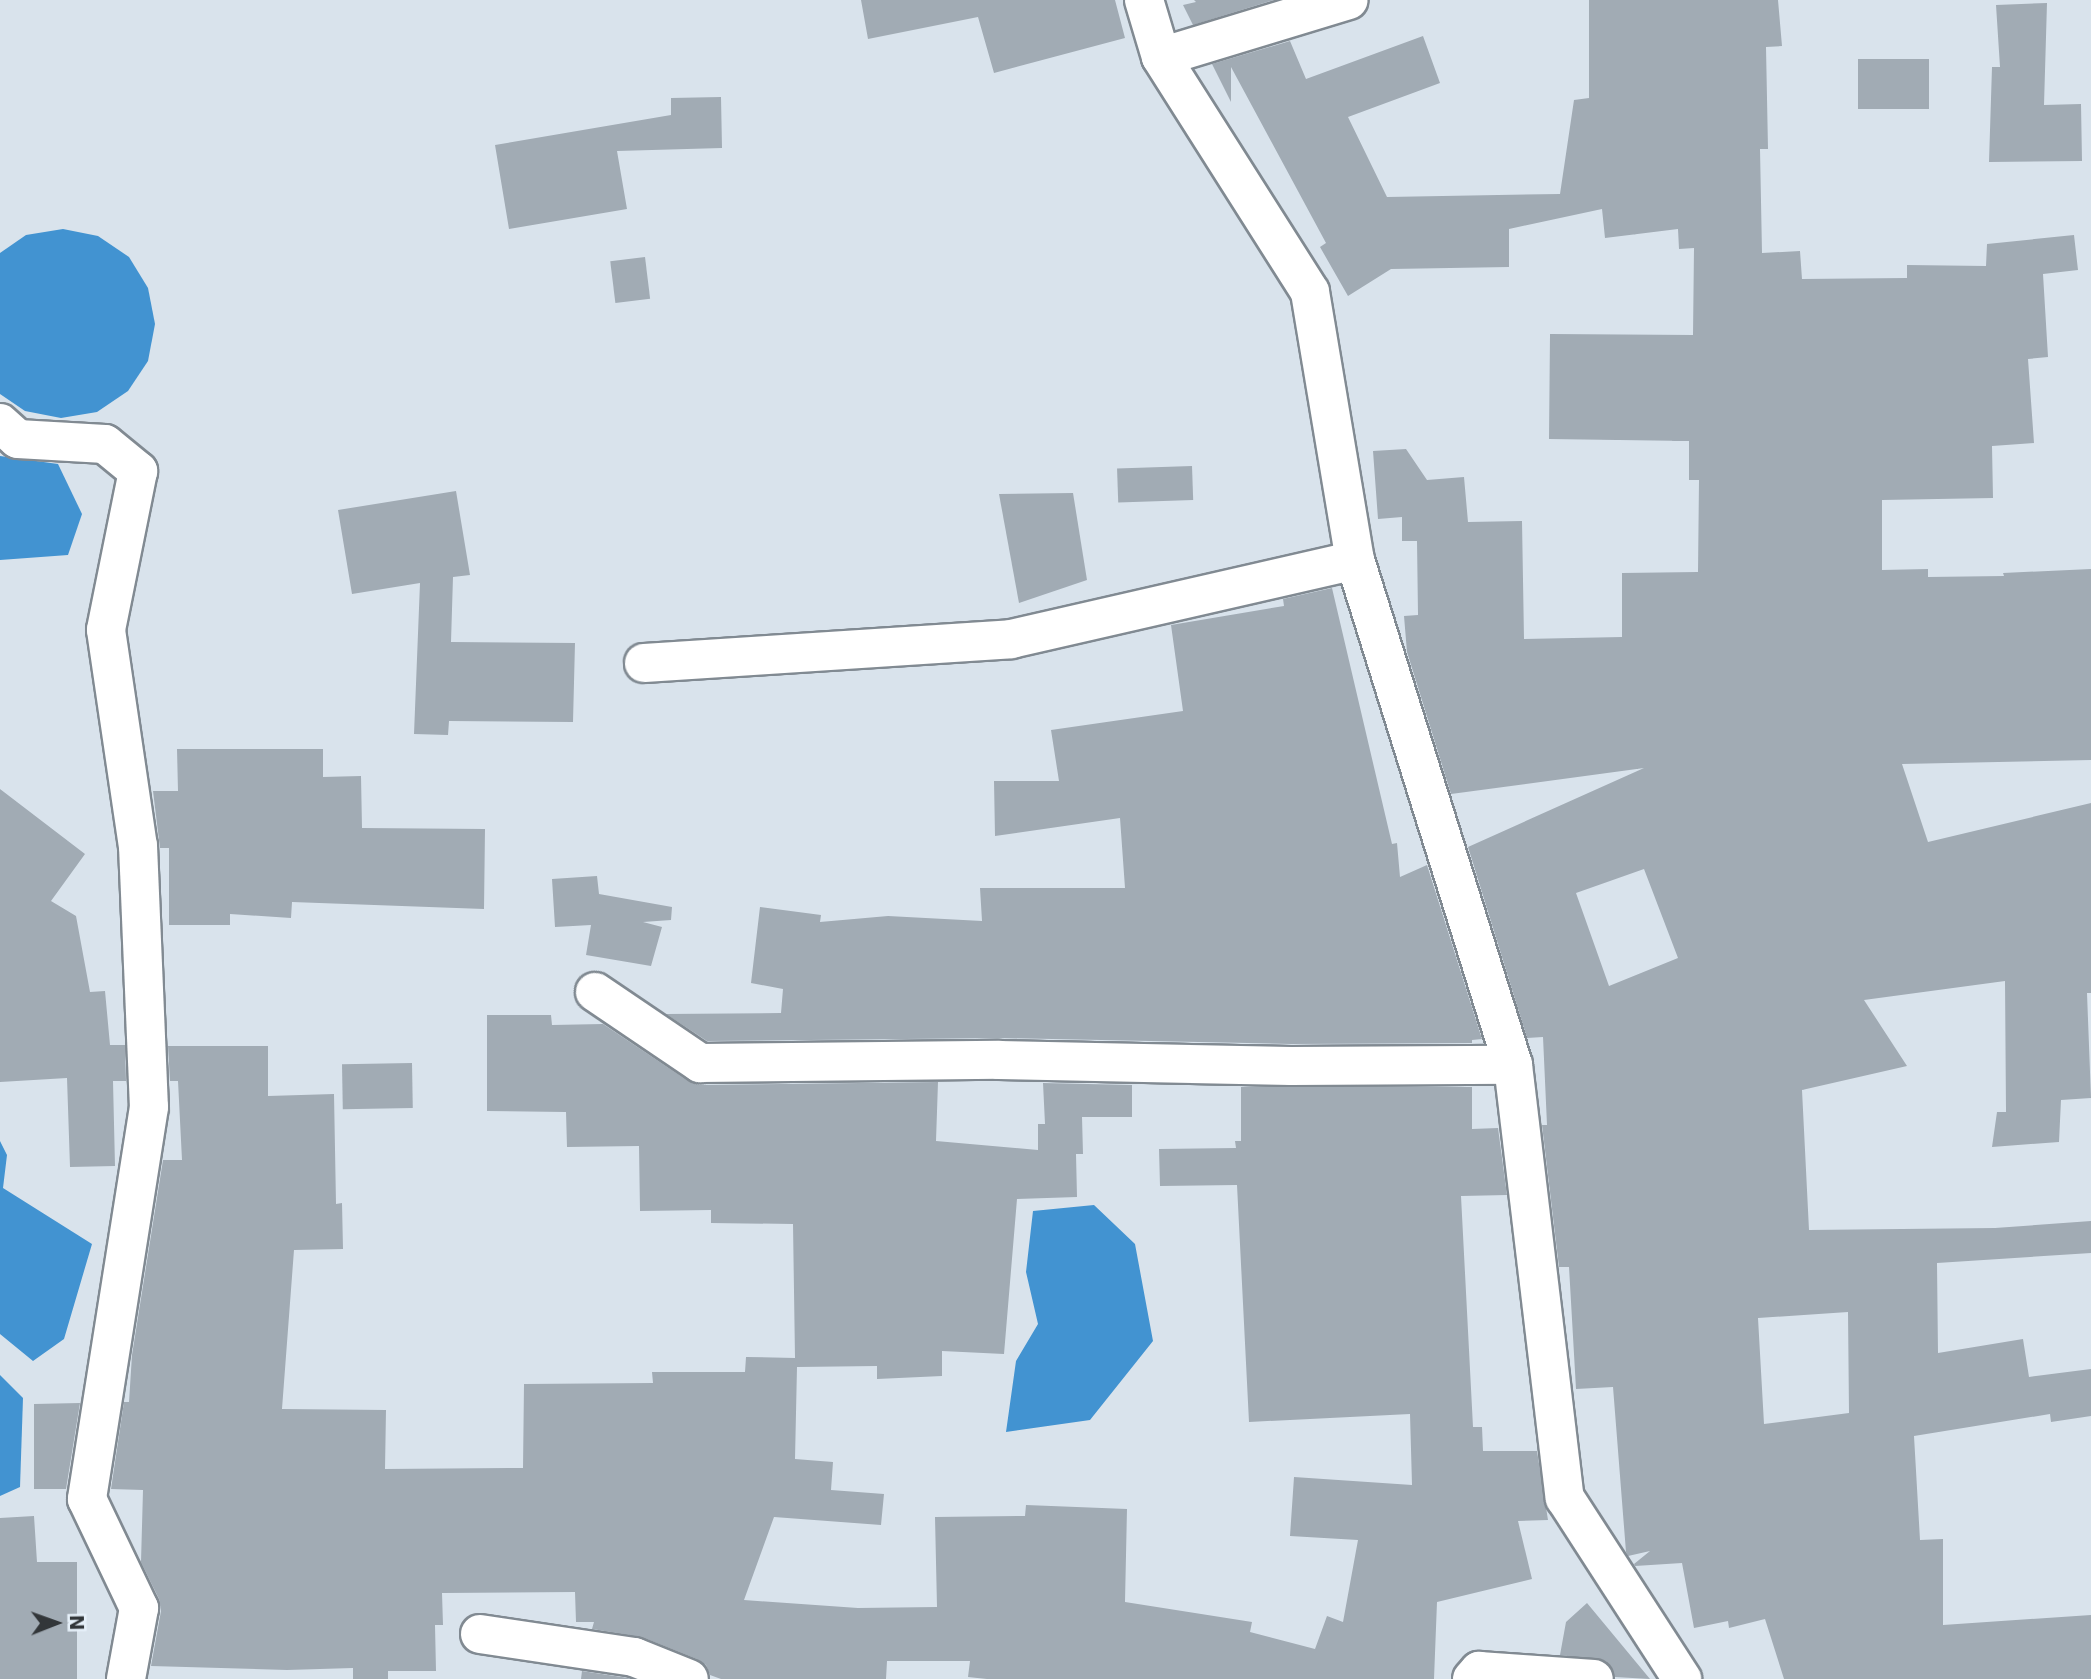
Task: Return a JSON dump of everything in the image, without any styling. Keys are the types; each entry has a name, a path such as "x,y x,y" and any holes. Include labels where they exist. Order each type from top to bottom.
{"street":[{"path":"1144,0 1161,57 1310,292 1355,560 1513,1065 1566,1498 1682,1679"},
{"path":"1161,57 1349,0"},
{"path":"0,423 18,439 105,444 138,471 106,631 138,846 149,1107 87,1499 139,1608 126,1679"},
{"path":"644,663 1011,639 1355,560"},
{"path":"595,992 700,1063 999,1060 1291,1066 1513,1065"},
{"path":"480,1634 634,1657 689,1679"},
{"path":"1472,1679 1479,1671 1594,1679"}],"water":[{"path":"63,229 98,236 129,257 148,288 155,324 148,361 128,391 97,412 61,418 25,411 0,394 0,253 26,235"},
{"path":"0,456 58,464 82,514 68,555 0,560"},
{"path":"0,1141 7,1155 3,1188 92,1244 64,1339 33,1361 0,1334"},
{"path":"1094,1205 1135,1244 1153,1341 1090,1420 1006,1432 1016,1361 1038,1324 1026,1272 1033,1211"},
{"path":"0,1375 23,1398 20,1487 0,1496"}],"building":[{"path":"861,0 1115,0 1125,38 994,73 978,17 868,39"},
{"path":"1194,0 1274,0 1193,25 1183,5 1196,2"},
{"path":"1589,0 1778,0 1782,46 1766,47 1768,149 1760,149 1762,253 1800,251 1802,279 1907,278 1907,265 1986,266 1987,244 2074,235 2078,270 2043,274 2048,357 2028,359 2034,443 1992,446 1993,498 1882,500 1882,570 1928,569 1928,577 2004,576 2003,573 2091,569 2091,760 1902,764 1928,842 2091,803 2091,993 2087,993 2091,1098 2061,1100 2059,1142 1992,1147 1997,1112 2006,1112 2005,981 1864,1000 1907,1066 1802,1090 1809,1230 1995,1228 2091,1221 2091,1253 1937,1263 1938,1353 2023,1339 2029,1377 2091,1369 2091,1416 2051,1422 2050,1414 1914,1436 1920,1540 1943,1539 1943,1625 2091,1615 2091,1679 1784,1679 1765,1619 1729,1628 1728,1621 1694,1628 1682,1563 1635,1566 1634,1564 1650,1551 1628,1556 1626,1552 1613,1387 1576,1389 1569,1267 1559,1267 1542,1125 1547,1125 1543,1037 1527,1038 1468,847 1644,768 1451,794 1407,652 1404,616 1418,615 1417,541 1402,541 1402,517 1378,519 1373,451 1406,449 1427,480 1464,477 1468,522 1522,521 1524,639 1622,637 1622,573 1698,572 1699,480 1689,480 1689,441 1549,439 1550,334 1693,335 1694,248 1679,249 1678,229 1605,238 1602,209 1509,229 1509,267 1391,269 1348,296 1320,247 1326,243 1231,67 1231,102 1212,64 1290,41 1306,79 1423,36 1440,83 1348,117 1387,197 1560,194 1574,100 1589,98","holes":["1644,869 1678,958 1609,986 1576,893","1848,1312 1849,1413 1764,1424 1758,1318"]},
{"path":"2047,3 2044,105 2081,104 2082,161 1989,162 1992,67 2000,67 1996,5"},
{"path":"1858,59 1929,59 1929,109 1858,109"},
{"path":"721,97 722,148 617,151 627,209 509,229 495,145 671,115 671,98"},
{"path":"645,257 650,299 615,303 610,261"},
{"path":"1192,466 1193,500 1118,503 1117,469"},
{"path":"456,491 470,575 453,577 451,642 575,643 573,722 449,721 448,735 414,734 420,583 352,594 338,510"},
{"path":"1073,493 1087,580 1019,603 999,494"},
{"path":"1332,588 1392,844 1397,843 1400,877 1427,865 1482,1039 1472,1040 1472,1043 1291,1044 999,1038 707,1041 666,1014 781,1013 783,989 751,983 760,907 821,915 820,922 888,916 982,921 980,888 1125,888 1120,818 995,836 994,781 1059,781 1051,730 1183,711 1171,625 1284,606 1283,599"},
{"path":"177,749 323,749 323,777 361,776 362,828 485,829 484,909 292,902 291,918 230,914 230,925 169,925 169,848 160,848 153,791 178,791"},
{"path":"0,789 85,854 51,901 76,916 90,992 105,991 110,1045 125,1045 126,1081 113,1081 115,1166 70,1167 67,1078 0,1082"},
{"path":"597,876 599,894 672,907 671,920 643,922 662,927 651,966 586,955 591,925 555,927 552,879"},
{"path":"487,1015 551,1015 552,1025 603,1024 688,1081 700,1085 938,1082 936,1141 1038,1150 1038,1124 1045,1124 1043,1083 1132,1085 1132,1117 1082,1117 1083,1154 1076,1154 1077,1197 1017,1199 1004,1354 942,1351 942,1376 877,1379 877,1366 797,1367 795,1459 833,1462 831,1490 884,1494 881,1525 774,1517 744,1600 858,1608 937,1607 935,1517 1025,1516 1026,1505 1127,1509 1125,1602 1252,1622 1250,1632 1315,1649 1327,1616 1343,1622 1358,1540 1290,1536 1294,1477 1412,1485 1410,1414 1249,1422 1237,1185 1160,1186 1159,1149 1236,1148 1235,1141 1241,1141 1241,1087 1472,1087 1472,1129 1498,1128 1507,1195 1461,1196 1473,1427 1482,1427 1483,1451 1537,1451 1548,1520 1518,1521 1532,1579 1437,1602 1434,1679 987,1679 968,1677 970,1661 887,1661 886,1679 721,1679 710,1675 706,1665 697,1659 642,1637 592,1629 594,1622 576,1622 575,1592 442,1593 443,1625 435,1625 436,1671 388,1671 388,1679 353,1679 353,1668 287,1670 151,1666 161,1611 159,1599 141,1562 143,1490 111,1489 124,1402 129,1402 132,1355 163,1160 182,1160 178,1081 170,1081 168,1046 268,1046 268,1096 334,1094 336,1204 342,1203 343,1249 294,1250 282,1409 386,1410 385,1469 523,1468 524,1384 653,1383 652,1372 745,1372 746,1357 795,1358 793,1224 711,1223 711,1210 640,1211 639,1146 567,1147 566,1112 487,1111"},
{"path":"412,1063 413,1108 343,1109 342,1064"},
{"path":"80,1403 66,1489 34,1489 34,1404"},
{"path":"34,1516 37,1562 77,1562 77,1679 0,1679 0,1518"},
{"path":"1587,1603 1650,1679 1615,1677 1606,1661 1560,1655 1566,1622"},
{"path":"582,1671 628,1678 630,1679 581,1679"}]}
